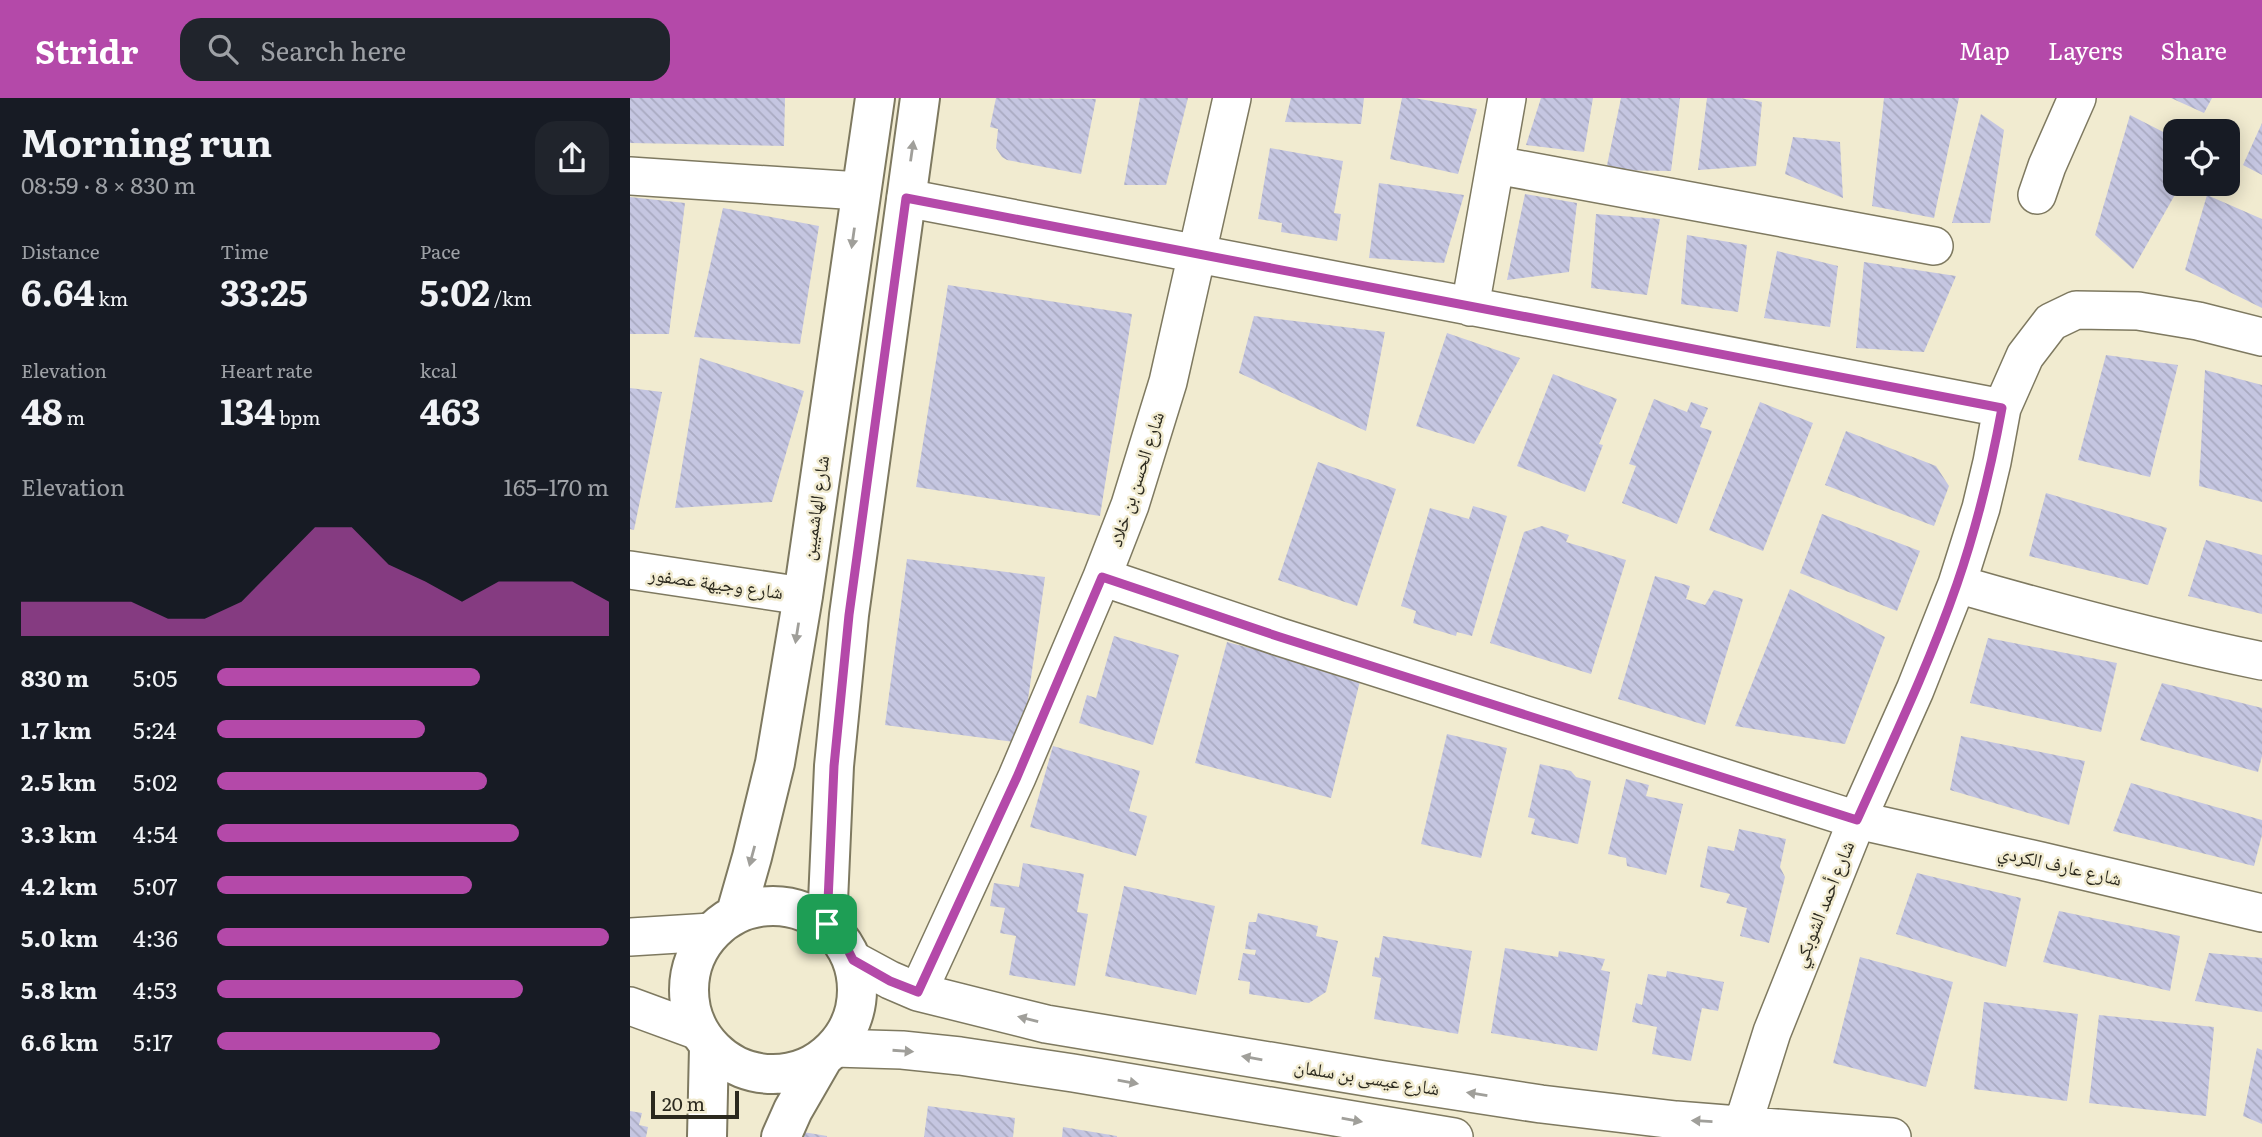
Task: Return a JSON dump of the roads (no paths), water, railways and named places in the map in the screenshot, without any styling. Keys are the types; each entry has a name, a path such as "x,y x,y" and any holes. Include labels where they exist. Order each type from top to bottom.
{"main road":[{"name":"شارع الهاشميين","path":"723,922 752,857 775,763 803,596 874,98"},
{"path":"827,924 834,766 849,615 919,98"},
{"path":"707,1137 704,1039 689,1006 688,979 696,954 723,922 766,905 799,908 827,924 847,948 853,960 858,984 856,1007 848,1030 829,1053 793,1110 781,1137"},
{"path":"704,1039 734,1066 764,1075 796,1072 829,1053"}],"street":[{"name":"شارع الحسن بن خلاد","path":"918,992 1017,777 1102,577 1129,505 1168,382 1232,98"},
{"path":"1470,307 1507,98"},
{"path":"2037,195 2077,98"},
{"path":"1496,165 1934,246"},
{"path":"630,176 860,191"},
{"path":"906,198 2002,408"},
{"name":"شارع أحمد الشوبكي","path":"1743,1124 1772,1032 1857,820 1915,690 1957,584 1986,485 2002,408 2025,356 2051,322 2076,310 2138,311 2198,321 2262,337"},
{"name":"شارع وجيهة عصفور","path":"630,570 803,596"},
{"path":"1102,577 1280,637 1857,820"},
{"path":"1957,584 2066,615 2262,662"},
{"name":"شارع عارف الكردي","path":"1857,820 2262,913"},
{"path":"630,937 723,922"},
{"name":"شارع عيسى بن سلمان","path":"853,960 890,981 918,992 1046,1024 1541,1104 1676,1120 1892,1137"},
{"path":"630,1006 704,1039"},
{"path":"829,1053 902,1050 960,1056 1454,1137"}]}
